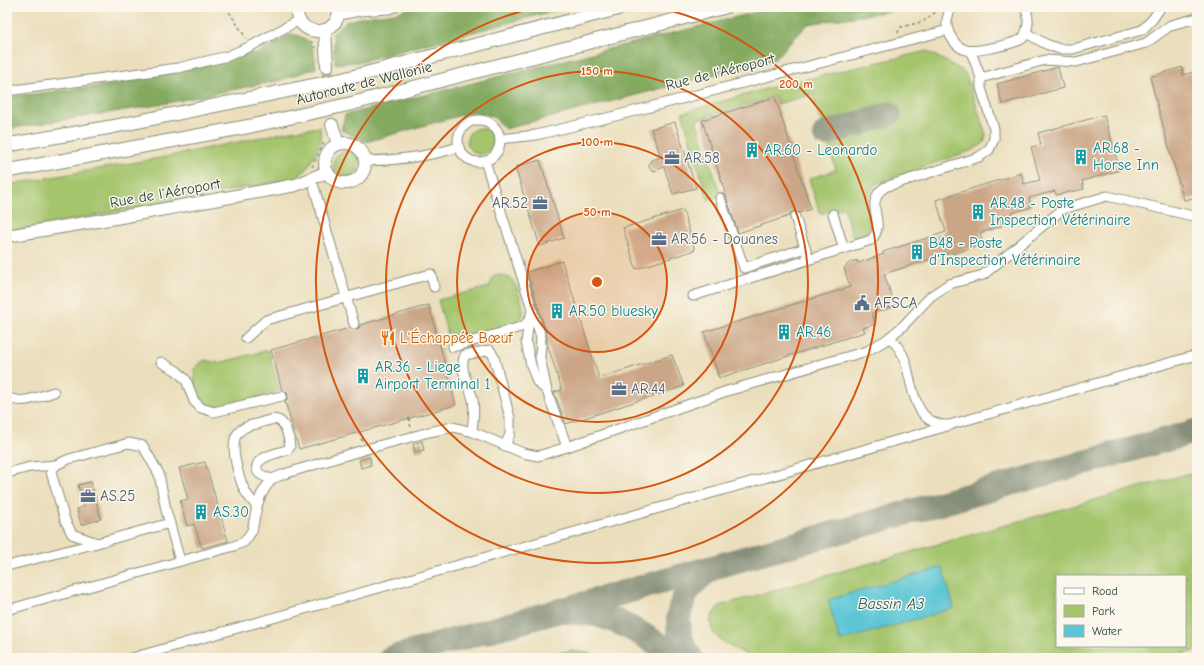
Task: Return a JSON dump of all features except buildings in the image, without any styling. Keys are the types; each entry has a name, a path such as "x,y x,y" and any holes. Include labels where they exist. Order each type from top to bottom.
{"highway":[{"name":"Autoroute de Wallonie","path":"7,145 111,127 344,79 624,7"},
{"name":"Autoroute de Wallonie","path":"7,171 251,126 350,104 725,7"}],"main road":[{"path":"297,7 299,20 310,30 317,31 331,27 336,21 339,11"},
{"path":"324,30 327,66"},
{"path":"332,125 338,144"},
{"path":"346,143 353,144 359,148 364,154 366,161 365,170 361,177 355,182 347,184 338,183 332,179 324,164 326,156 331,149 338,144 346,143"},
{"name":"Rue de l'Aéroport","path":"7,236 312,183 327,172"}],"street":[{"path":"350,7 360,11"},
{"path":"339,11 388,9 395,7"},
{"path":"952,7 948,15 948,30 955,44 971,52 1019,41 1026,34 1028,14 1025,7"},
{"path":"1026,34 1059,49 1073,49 1142,30 1152,20 1161,7"},
{"path":"981,78 1045,60 1076,62 1146,43 1170,25 1197,18"},
{"path":"7,91 185,66 228,56 251,46 299,20"},
{"name":"Rue de l'Aéroport","path":"500,139 536,135 616,116 948,30"},
{"path":"693,296 871,240 877,232 878,224 874,204 878,194 885,187 979,157 989,150 994,139 994,129 981,88 981,78 971,52"},
{"path":"471,121 486,121 498,132 500,139 496,153 485,161 474,162 469,160 464,156 458,147 460,131 464,125 471,121"},
{"path":"366,161 395,160 442,152 458,147"},
{"path":"485,161 541,337 540,358 546,391 567,447"},
{"path":"312,183 354,324"},
{"path":"7,610 244,542 252,531 257,506 261,495 272,480 284,474 363,450 429,432 453,428 472,431 522,453 538,456 727,391 867,351 890,337 903,326 931,296 949,284 983,275 1063,209 1107,196 1197,217"},
{"path":"720,198 744,268 805,248"},
{"path":"833,214 844,249"},
{"path":"795,217 809,260"},
{"path":"246,338 266,320 346,297 431,274 434,287"},
{"path":"532,310 526,342 537,382 546,391"},
{"path":"453,347 524,326 530,319"},
{"path":"890,337 902,354 920,410 924,416 936,424 951,425"},
{"path":"472,431 474,415 472,399 462,362 465,355 490,350 494,357 510,418 510,434 505,446"},
{"path":"132,658 1197,355"},
{"path":"161,362 177,371 186,380 194,401 201,408 214,412 282,396"},
{"path":"7,397 13,400 22,401 54,392"},
{"path":"257,506 248,496 242,484 236,460 234,439 237,433 242,429 273,420 278,420 282,424 289,438 290,447 287,450 262,458 257,462 256,467 258,473 272,480"},
{"path":"7,473 30,467 56,465 68,459 129,443 144,446 159,474 180,561"},
{"path":"56,465 51,472 65,520 72,534 97,543"},
{"path":"7,566 170,524"}],"path":[{"path":"898,32 898,29 901,27 925,21 930,18 939,7"},
{"path":"312,183 307,173 315,162 325,140"}],"green space":[{"path":"415,7 569,7 358,62 335,64 333,33 347,21 395,13"},
{"path":"777,7 907,7 904,9 808,24 775,59 505,129 493,116 472,112 366,142 341,130 345,115"},
{"path":"291,34 304,38 311,45 316,68 281,80 157,105 7,129 7,97 117,84 215,63 250,51 254,55"},
{"path":"927,51 965,72 986,134 984,143 973,150 879,182 870,192 866,202 869,227 865,233 853,238 844,208 820,214 809,179 836,170 812,94 778,104 775,96 696,120 721,195 708,200 682,113 772,87"},
{"path":"320,127 321,141 313,158 305,171 292,179 7,232 7,185 160,158 291,131"},
{"path":"480,128 489,132 493,141 489,150 480,154 471,150 467,141 471,132"},
{"path":"346,151 355,155 359,164 355,173 346,177 337,173 333,164 337,155"},
{"path":"494,276 505,276 515,283 522,303 522,317 518,321 511,324 511,326 450,343 438,300 489,287"},
{"path":"268,350 280,391 220,408 201,402 195,388 194,369 204,360 219,363"},
{"path":"1197,471 1197,650 1168,658 752,658 726,644 713,632 711,624 712,616 719,606"},
{"path":"572,651 588,653 605,658 537,658 556,653"}],"water":[{"name":"Bassin A3","path":"942,567 954,608 840,641 828,600"}],"taxiway":[{"path":"825,134 889,114"},
{"path":"391,658 1197,431"},
{"path":"691,658 681,639 679,629 680,609 688,591 694,583 710,570"},
{"path":"569,612 593,614 611,619 642,634 681,658"}],"tunnel":[{"path":"327,66 332,125"}],"place":[{"name":"AR.60 - Leonardo","path":"752,150"},
{"name":"AR.68 - Horse Inn","path":"1081,157"},
{"name":"AR.58","path":"672,158"},
{"name":"AR.52","path":"540,203"},
{"name":"AR.48 - Poste Inspection Vétérinaire","path":"978,212"},
{"name":"AR.56 - Douanes","path":"659,239"},
{"name":"B48 - Poste d'Inspection Vétérinaire","path":"917,252"},
{"name":"AFSCA","path":"862,303"},
{"name":"AR.50 bluesky","path":"557,311"},
{"name":"AR.46","path":"784,332"},
{"name":"L'Échappée Bœuf","path":"388,338"},
{"name":"AR.36 - Liege Airport Terminal 1","path":"363,376"},
{"name":"AR.44","path":"619,389"},
{"name":"AS.25","path":"88,496"},
{"name":"AS.30","path":"201,512"}]}
